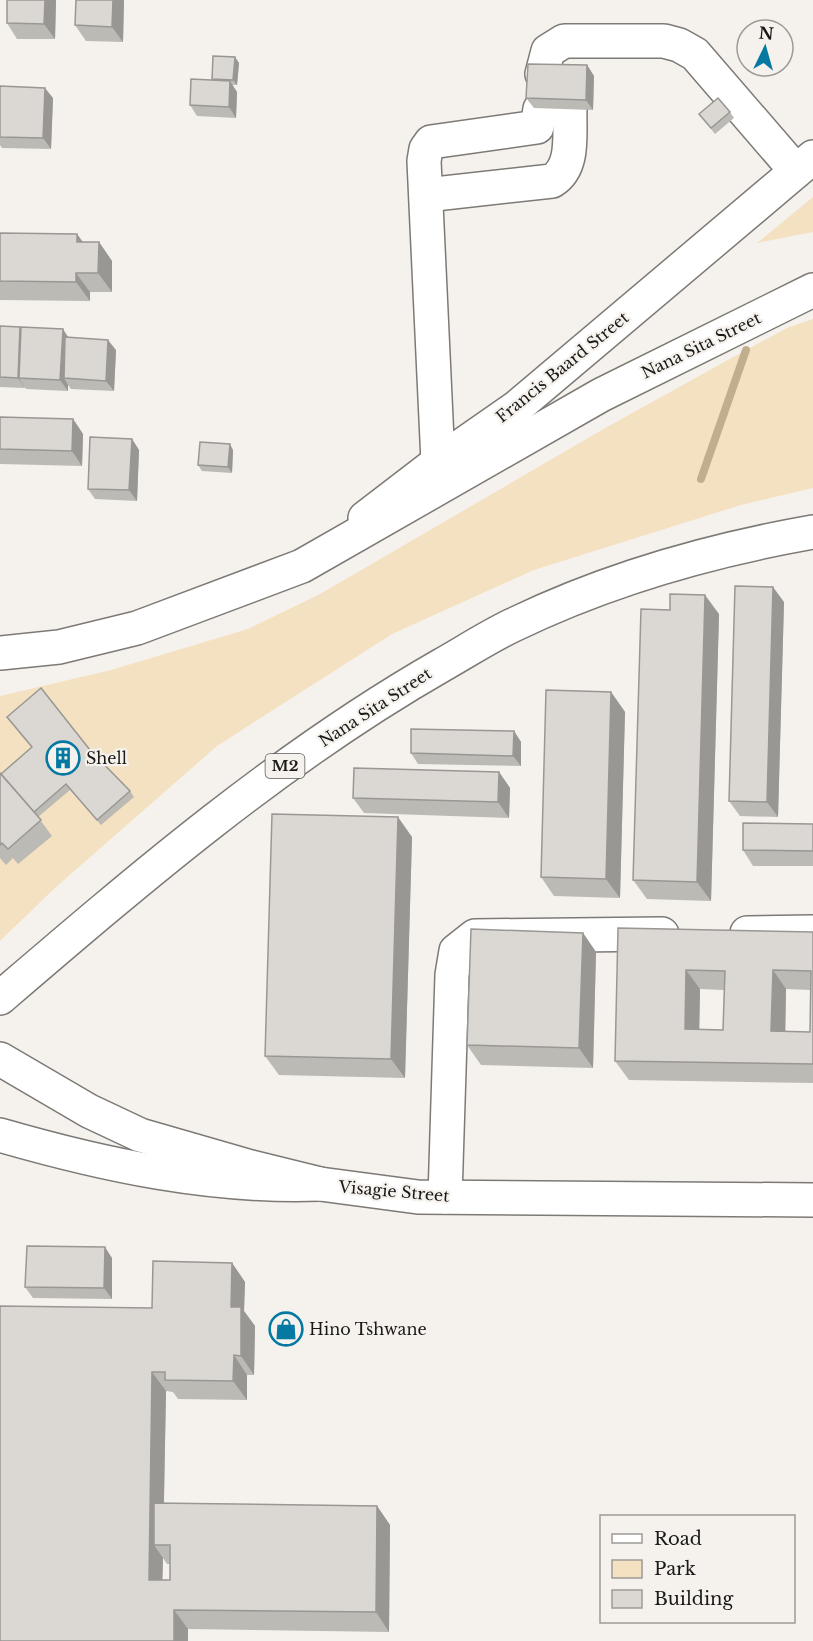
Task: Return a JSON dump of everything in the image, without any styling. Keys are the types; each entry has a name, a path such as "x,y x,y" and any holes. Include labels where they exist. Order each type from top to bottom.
{"main road":[{"path":"556,75 548,51 564,41 664,41 680,45 696,54 805,164"},
{"path":"426,195 552,181 562,174 567,164 555,109 537,127 529,130 431,142 426,149 424,161 438,462"},
{"name":"Francis Baard Street","path":"302,566 438,462 517,407 805,164"},
{"name":"Nana Sita Street","path":"0,653 59,647 137,628 302,566 602,395 813,290"},
{"name":"Nana Sita Street","path":"0,998 76,933 273,775 404,687 512,625 605,588 718,551 813,532"},
{"path":"445,1197 452,975 456,951 475,936 813,932"},
{"name":"Visagie Street","path":"0,1059 89,1111 140,1135 230,1162 320,1184 418,1197 813,1200"},
{"path":"0,1135 73,1156 194,1177 274,1185 320,1184"}],"green space":[{"path":"813,197 813,232 757,243"},
{"path":"813,319 813,488 741,505 534,570 392,634 217,746 56,887 0,941 0,696 111,670 248,629 320,594 607,427 746,350 787,328"}],"building":[{"path":"7,0 45,0 44,24 7,23"},
{"path":"76,0 113,0 112,27 75,25"},
{"path":"213,56 235,57 233,80 212,79"},
{"path":"528,64 587,65 586,100 526,98"},
{"path":"191,79 230,81 229,107 190,105"},
{"path":"0,86 45,88 43,138 0,137"},
{"path":"718,98 730,112 711,128 699,114"},
{"path":"0,233 77,234 77,242 99,242 98,273 76,273 76,282 0,281"},
{"path":"0,326 20,327 18,378 0,377"},
{"path":"21,327 63,329 60,380 19,378"},
{"path":"65,337 108,340 106,381 64,378"},
{"path":"0,417 73,419 72,451 0,449"},
{"path":"90,437 132,439 129,490 88,489"},
{"path":"200,442 230,444 228,467 198,465"},
{"path":"735,586 773,587 767,802 729,801"},
{"path":"670,594 705,595 697,882 633,880 641,609 670,610"},
{"name":"Shell","path":"41,688 90,750 130,791 97,820 66,784 34,812 1,774 32,747 7,717"},
{"path":"546,690 611,692 606,879 541,877"},
{"path":"411,729 514,731 513,756 411,753"},
{"path":"354,768 499,772 498,802 353,798"},
{"path":"0,773 41,820 8,849 2,843 0,845"},
{"path":"272,814 398,817 391,1059 265,1056"},
{"path":"743,823 813,824 813,851 743,850"},
{"path":"618,928 813,932 813,1064 615,1061","holes":["686,970 725,971 723,1030 685,1029","773,970 811,971 810,1032 771,1031"]},
{"path":"471,929 583,933 579,1048 467,1045"},
{"path":"27,1246 105,1247 104,1288 25,1287"},
{"path":"153,1261 232,1263 231,1307 241,1307 241,1356 234,1355 233,1381 165,1380 165,1372 152,1372 149,1580 170,1580 170,1545 154,1545 154,1503 377,1506 376,1612 174,1610 174,1641 0,1641 0,1306 152,1308"}],"waterway":[{"path":"701,479 746,350"}],"place":[{"name":"Shell","path":"63,758"},
{"name":"Hino Tshwane","path":"286,1329"}]}
